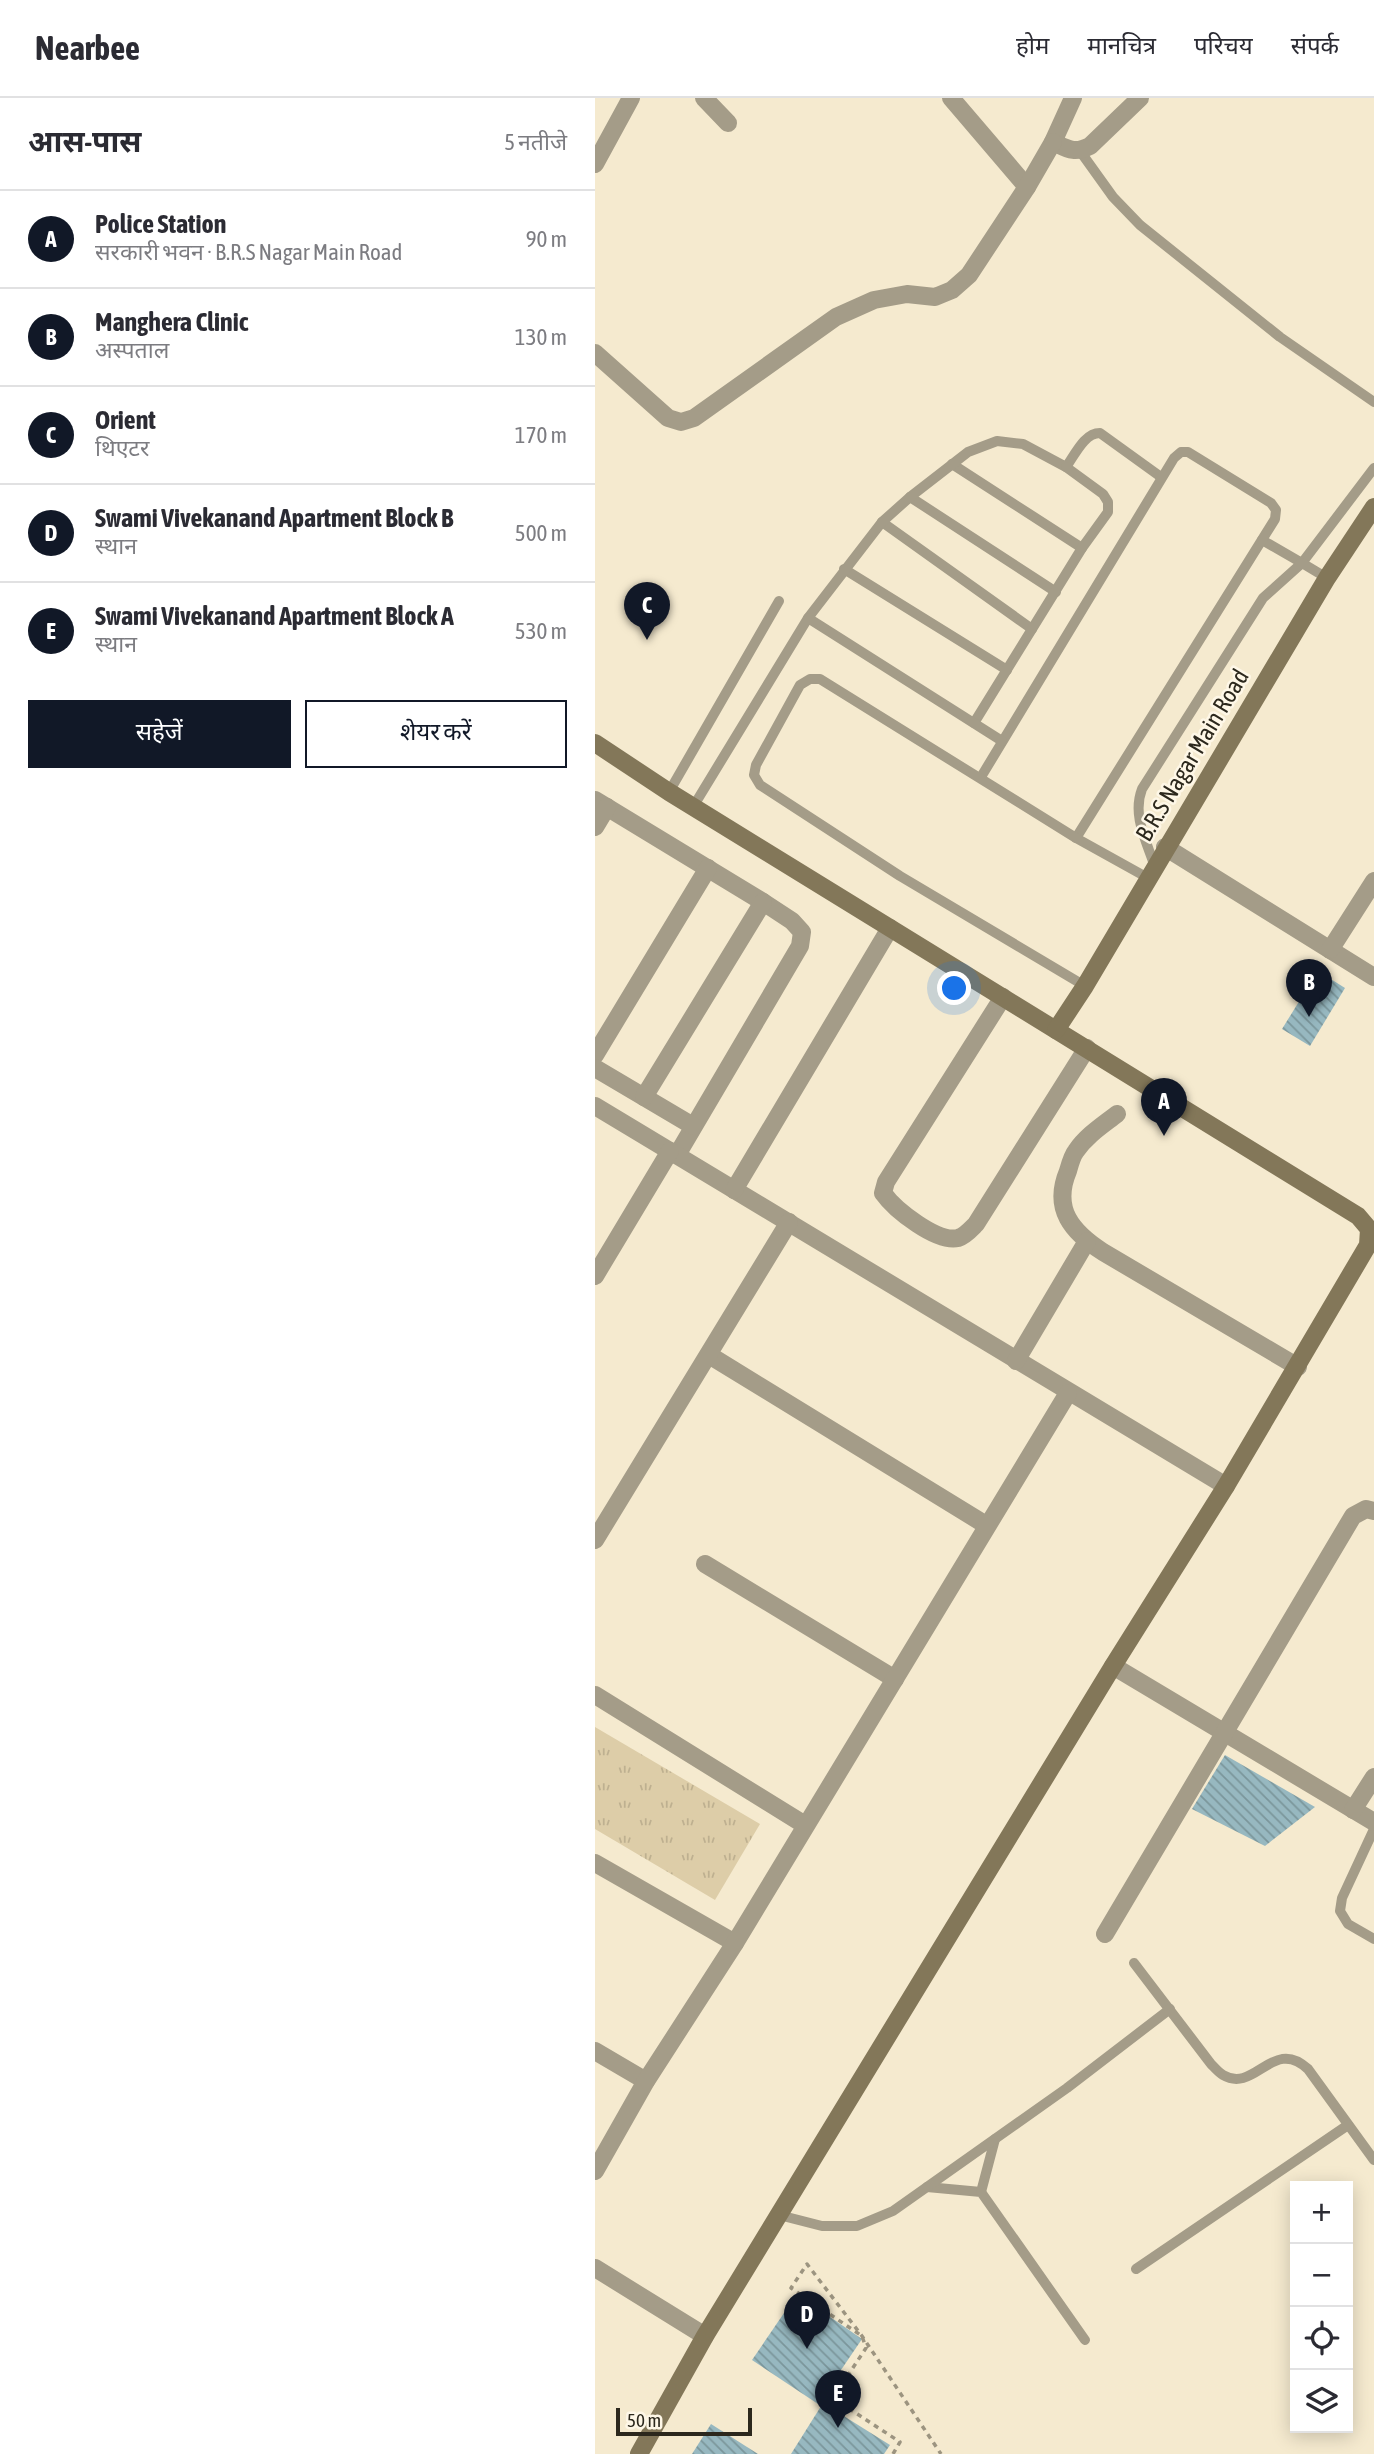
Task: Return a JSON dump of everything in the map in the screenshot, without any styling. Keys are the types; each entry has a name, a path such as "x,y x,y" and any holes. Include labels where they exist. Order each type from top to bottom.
{"street":[{"path":"595,164 631,98"},
{"path":"704,98 728,123"},
{"path":"951,98 1027,187"},
{"path":"595,353 668,418 681,422 694,418 836,317 874,300 907,294 935,297 952,290 969,275 1027,187 1053,142 1073,98"},
{"path":"1053,142 1070,150 1080,151 1090,146 1140,98"},
{"name":"B.R.S Nagar Main Road","path":"1056,1030 1327,578 1374,507"},
{"path":"595,743 693,807 1358,1216 1371,1240 1226,1486 1113,1666 705,2336 639,2454"},
{"path":"595,827 601,803 763,902 792,921 801,932 800,946 694,1126 673,1153 595,1276"},
{"path":"1165,847 1374,977"},
{"path":"595,1055 708,868"},
{"path":"1330,950 1374,881"},
{"path":"644,1097 763,902"},
{"path":"734,1190 890,928"},
{"path":"1003,997 886,1182 883,1193 890,1204 930,1232 947,1239 961,1238 976,1224 1087,1048"},
{"path":"595,1068 694,1126"},
{"path":"595,1106 1016,1362 1226,1486"},
{"path":"1117,1114 1093,1132 1076,1151 1064,1180 1061,1203 1073,1226 1087,1241 1298,1367"},
{"path":"595,1540 789,1222"},
{"path":"1016,1362 1087,1241"},
{"path":"709,1355 986,1525"},
{"path":"595,2171 646,2081 735,1943 1068,1393"},
{"path":"1105,1934 1353,1516 1366,1508 1374,1511"},
{"path":"705,1564 895,1679"},
{"path":"1113,1666 1374,1822"},
{"path":"595,1695 805,1825"},
{"path":"1353,1810 1374,1777"},
{"path":"595,1863 735,1943"},
{"path":"595,2051 646,2081"},
{"path":"595,2268 705,2336"}],"lane":[{"path":"1080,151 1113,197 1140,225 1280,337 1374,402"},
{"path":"1066,467 1087,438 1094,433 1100,433 1161,477"},
{"path":"693,807 809,618 882,522 968,452 997,441 1023,444 1066,467 1103,494 1108,502 1108,512 1082,548 974,723"},
{"path":"981,778 1174,458 1181,452 1188,452 1271,503 1276,510 1275,519 1076,838"},
{"path":"952,464 1082,548"},
{"path":"1151,872 1137,803 1142,789 1263,598 1302,564 1374,468"},
{"path":"910,497 1056,592"},
{"path":"882,522 1032,629"},
{"path":"1262,540 1327,578"},
{"path":"844,569 1007,670"},
{"path":"669,792 779,601"},
{"path":"809,618 1002,741"},
{"path":"1084,986 900,876 760,785 754,775 756,765 800,685 810,679 820,679 1076,838 1151,872"},
{"path":"1374,1829 1342,1898 1340,1911 1348,1924 1374,1939"},
{"path":"1134,1963 1211,2064 1223,2075 1236,2080 1285,2057 1299,2060 1374,2160"},
{"path":"779,2215 822,2226 857,2226 893,2211 1067,2088 1170,2009"},
{"path":"1136,2269 1348,2124"},
{"path":"981,2192 995,2139"},
{"path":"927,2187 981,2192 1085,2340"}],"path":[{"path":"893,2454 900,2442 833,2398 866,2348 862,2336 791,2288 807,2264 862,2336 941,2454"}],"green space":[{"path":"595,1727 760,1824 715,1900 595,1829"}],"building":[{"path":"1318,971 1345,988 1310,1046 1282,1029"},
{"path":"1225,1755 1315,1807 1265,1846 1192,1809"},
{"path":"797,2294 862,2339 818,2404 752,2360"},
{"path":"823,2403 890,2445 884,2454 791,2454"},
{"path":"711,2424 758,2454 692,2454"}],"place":[{"name":"Orient","path":"647,640"},
{"name":"Manghera Clinic","path":"1309,1017"},
{"name":"Police Station","path":"1164,1136"},
{"name":"Swami Vivekanand Apartment Block B","path":"807,2349"},
{"name":"Swami Vivekanand Apartment Block A","path":"838,2428"}]}
